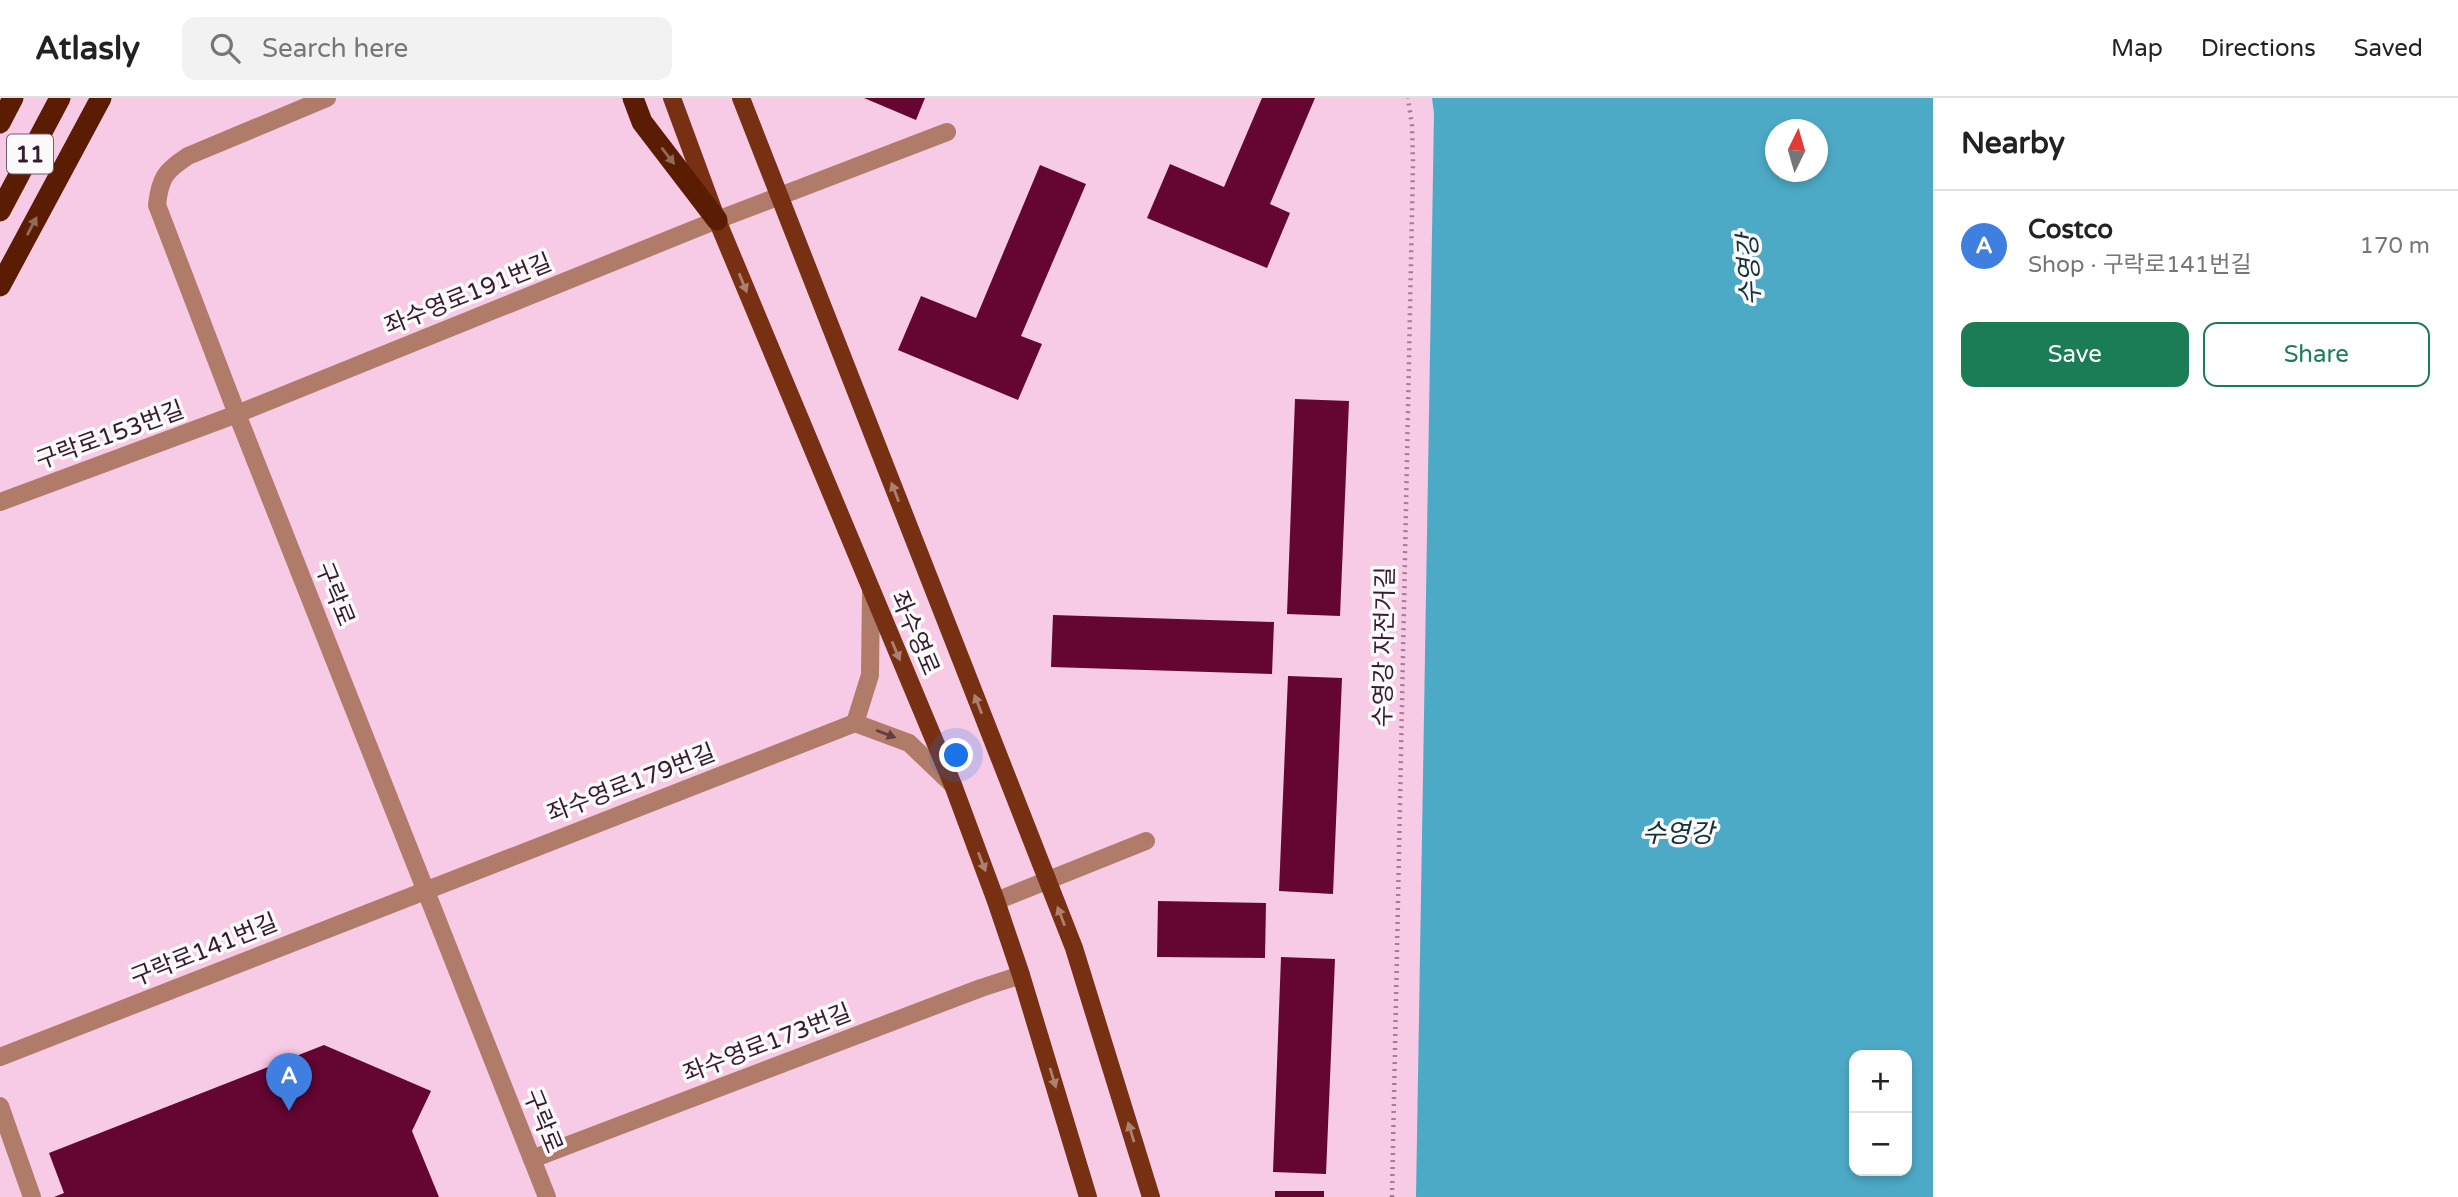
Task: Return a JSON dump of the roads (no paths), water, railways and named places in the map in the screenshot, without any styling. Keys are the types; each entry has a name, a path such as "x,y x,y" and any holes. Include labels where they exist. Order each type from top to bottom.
{"highway":[{"name":"11","path":"0,123 13,98"},
{"name":"11","path":"0,211 60,98"},
{"path":"0,286 101,98"},
{"path":"633,98 642,122 718,220"}],"main road":[{"name":"좌수영로","path":"672,98 718,220 953,785 1021,975 1088,1197"},
{"name":"좌수영로","path":"741,98 1081,970 1151,1197"}],"street":[{"name":"구락로","path":"327,98 188,156 173,166 161,180 157,205 547,1197"},
{"name":"좌수영로191번길","path":"237,414 718,220 947,132"},
{"name":"구락로153번길","path":"0,502 237,414"},
{"path":"871,592 870,675 855,723 909,743 953,785"},
{"name":"좌수영로179번길","path":"425,889 855,723"},
{"path":"996,901 1146,841"},
{"name":"구락로141번길","path":"0,1057 425,889"},
{"name":"좌수영로173번길","path":"532,1158 1021,975"},
{"path":"0,1106 32,1197"}],"water":[{"name":"수영강","path":"1432,98 1933,98 1933,1197 1416,1197 1434,113"}],"place":[{"name":"Costco","path":"289,1111"}]}
